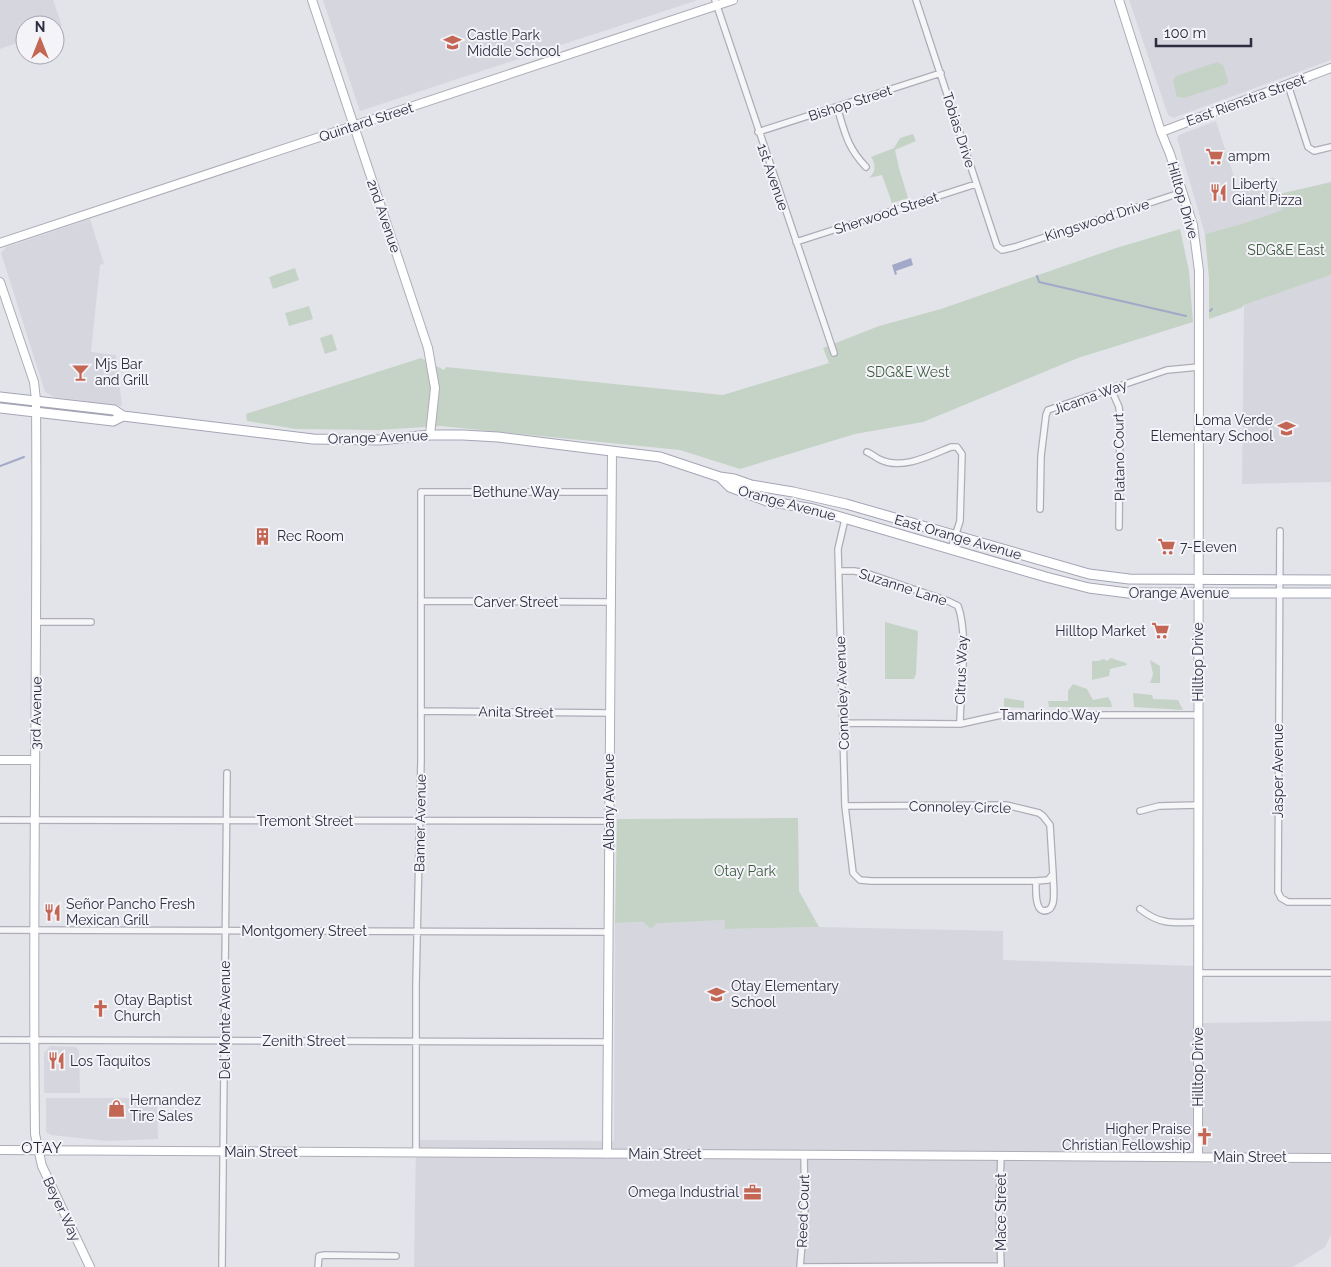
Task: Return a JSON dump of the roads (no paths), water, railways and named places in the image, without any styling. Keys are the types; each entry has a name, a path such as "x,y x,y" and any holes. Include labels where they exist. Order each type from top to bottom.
{"main road":[{"name":"2nd Avenue","path":"312,0 428,348 435,388 430,436"},
{"name":"Quintard Street","path":"0,243 716,3 733,0"},
{"name":"Hilltop Drive","path":"1120,0 1161,132 1193,225 1199,271 1198,1157"},
{"name":"East Rienstra Street","path":"1161,132 1331,68"},
{"name":"3rd Avenue","path":"0,282 34,382 36,400 37,622 34,1040 35,1134 37,1150"},
{"name":"Orange Avenue","path":"0,397 114,410 123,416 313,439 380,440 430,436 498,438 660,457 720,477 730,487 767,501 813,509 1089,588 1128,593 1331,593"},
{"name":"Orange Avenue","path":"0,408 113,421 123,416"},
{"name":"Albany Avenue","path":"607,1154 612,451"},
{"name":"East Orange Avenue","path":"720,477 849,505 1089,574 1129,579 1199,580"},
{"path":"845,519 849,505"},
{"name":"Orange Avenue","path":"1199,580 1331,580"},
{"path":"0,760 35,760"},
{"name":"Main Street","path":"0,1150 1331,1158"},
{"name":"Beyer Way","path":"37,1150 51,1187 90,1267"}],"street":[{"name":"Tobias Drive","path":"916,0 996,246 1002,250 1010,249"},
{"name":"1st Avenue","path":"716,3 834,353"},
{"name":"Bishop Street","path":"758,132 941,73"},
{"path":"1288,85 1308,147 1314,151 1331,147"},
{"path":"837,107 853,154 866,167"},
{"name":"Sherwood Street","path":"796,242 976,184"},
{"name":"Kingswood Drive","path":"1010,249 1183,192"},
{"name":"Jicama Way","path":"1040,509 1041,456 1048,410 1167,370 1199,367"},
{"name":"Platano Court","path":"1111,389 1120,416 1119,527"},
{"path":"867,452 882,460 911,462 951,447 957,448 962,454 960,520 951,549"},
{"name":"Bethune Way","path":"421,492 611,492"},
{"name":"Banner Avenue","path":"416,1153 417,931 421,711 421,492"},
{"name":"Connoley Avenue","path":"845,519 838,549 845,806 852,867 856,878 861,881 1036,881"},
{"name":"Jasper Avenue","path":"1280,531 1278,892 1281,898 1288,902 1331,902"},
{"name":"Suzanne Lane","path":"839,572 854,571 866,573 948,601 958,606 961,615"},
{"name":"Carver Street","path":"421,601 611,602"},
{"name":"Citrus Way","path":"960,724 963,640 961,615"},
{"path":"37,622 91,622"},
{"name":"Anita Street","path":"421,711 611,713"},
{"name":"Tamarindo Way","path":"843,724 960,724 1001,715 1198,715"},
{"name":"Del Monte Avenue","path":"222,1267 226,1041 227,773"},
{"name":"Connoley Circle","path":"845,806 1006,805 1039,813 1050,825 1053,903 1048,910 1038,906 1036,881"},
{"path":"1140,811 1159,806 1198,805"},
{"name":"Tremont Street","path":"0,820 609,821"},
{"path":"1036,881 1048,880 1053,874"},
{"path":"1140,909 1151,918 1163,922 1198,922"},
{"name":"Montgomery Street","path":"0,930 609,932"},
{"path":"1198,973 1331,973"},
{"name":"Zenith Street","path":"0,1040 608,1042"},
{"name":"Reed Court","path":"800,1267 805,1208 804,1154"},
{"name":"Mace Street","path":"1001,1156 999,1208 1001,1266"},
{"path":"318,1267 319,1256 396,1256"},
{"path":"800,1267 1001,1266"}],"water":[{"path":"911,258 913,265 896,271 897,274 895,275 892,265"}],"waterway":[{"path":"1037,276 1039,282 1186,316"},
{"path":"0,466 24,457"}],"place":[{"name":"Castle Park Middle School","path":"453,43"},
{"name":"ampm","path":"1214,156"},
{"name":"Liberty Giant Pizza","path":"1218,192"},
{"name":"Mjs Bar and Grill","path":"81,372"},
{"name":"Loma Verde Elementary School","path":"1287,428"},
{"name":"Rec Room","path":"263,536"},
{"name":"7-Eleven","path":"1166,547"},
{"name":"Hilltop Market","path":"1160,631"},
{"name":"Señor Pancho Fresh Mexican Grill","path":"52,912"},
{"name":"Otay Elementary School","path":"717,994"},
{"name":"Otay Baptist Church","path":"100,1008"},
{"name":"Los Taquitos","path":"56,1061"},
{"name":"Hernandez Tire Sales","path":"116,1108"},
{"name":"Higher Praise Christian Fellowship","path":"1205,1137"},
{"name":"Omega Industrial","path":"753,1192"}],"district":[{"name":"OTAY","path":"42,1148"}],"park label":[{"name":"SDG&E East","path":"1286,250"},
{"name":"SDG&E West","path":"908,372"},
{"name":"Otay Park","path":"745,871"}]}
